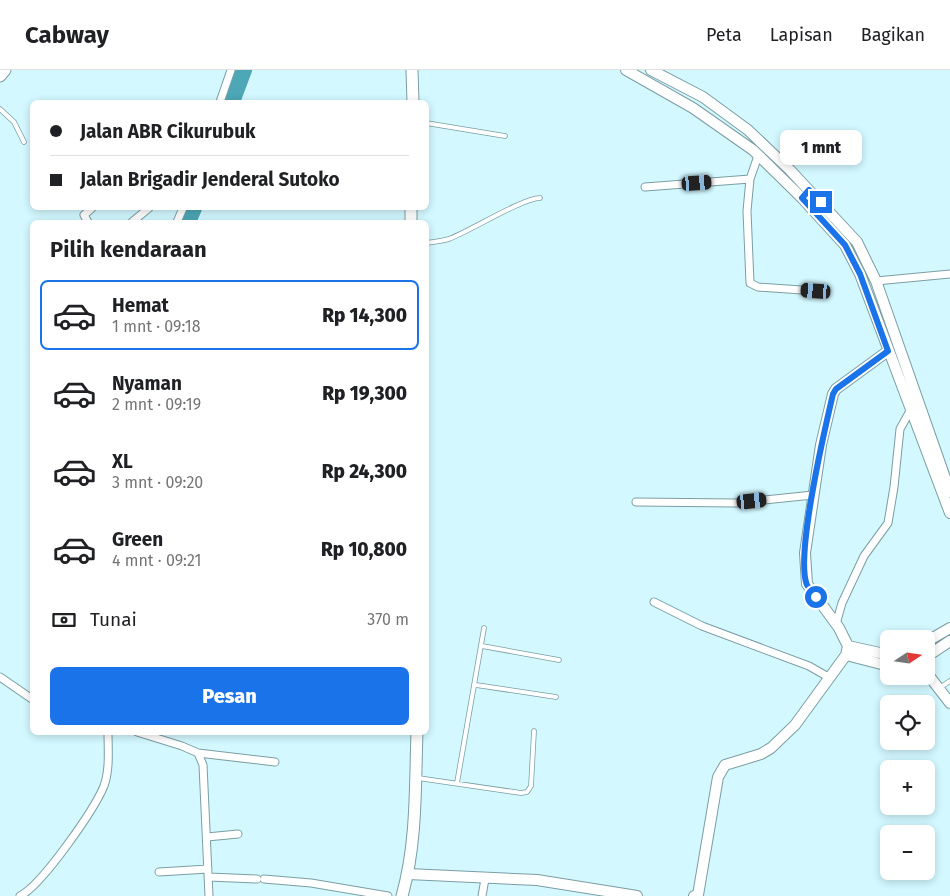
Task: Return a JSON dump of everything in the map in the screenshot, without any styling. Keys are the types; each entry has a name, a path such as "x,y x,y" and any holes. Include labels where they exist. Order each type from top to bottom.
{"main road":[{"path":"0,76 5,70"},
{"path":"412,70 413,100"},
{"path":"402,896 408,874 415,826 417,735"}],"street":[{"path":"221,100 231,70"},
{"path":"626,70 693,108 758,156 805,194 857,242 876,281 910,397 910,411 950,513"},
{"path":"652,70 703,97 748,130 805,194 845,245 860,274 888,351 910,397 950,492"},
{"path":"693,108 703,97"},
{"path":"758,156 750,179 747,211 750,284 816,291"},
{"path":"644,187 750,179"},
{"path":"87,220 84,215 90,210"},
{"path":"134,220 147,210"},
{"path":"876,281 950,274"},
{"path":"880,663 847,651 836,624 807,584 804,553 821,445 833,394 836,389 888,351"},
{"path":"836,624 842,603 864,556 888,523 900,428 910,411"},
{"path":"636,502 736,503 813,495"},
{"path":"654,602 702,626 808,666 830,678"},
{"path":"935,637 950,628"},
{"path":"935,651 950,641"},
{"path":"697,896 718,777 725,765 762,754 771,748 795,725 830,678 847,651"},
{"path":"847,651 880,654"},
{"path":"0,677 30,698"},
{"path":"935,683 950,703"},
{"path":"20,896 46,872 97,799 104,786 108,763 108,735"},
{"path":"146,735 198,753 275,762"},
{"path":"198,753 203,765 209,896"},
{"path":"207,837 238,834"},
{"path":"159,872 208,873 312,883 388,896"},
{"path":"408,874 537,880 590,892 637,896"},
{"path":"482,896 485,879"}],"lane":[{"path":"0,109 14,122 24,142"},
{"path":"429,123 505,136"},
{"path":"429,242 448,239 513,209 528,199 540,198"},
{"path":"457,783 476,685 484,628"},
{"path":"482,646 559,660"},
{"path":"939,688 950,681"},
{"path":"476,685 556,697"},
{"path":"416,778 522,793 527,792 531,786 534,731"}],"waterway":[{"path":"233,100 244,70"},
{"path":"189,220 193,210"}],"route":[{"path":"816,597 807,584 804,553 821,445 833,394 836,389 888,351 860,274 845,245 802,198 809,190 821,202"}]}
